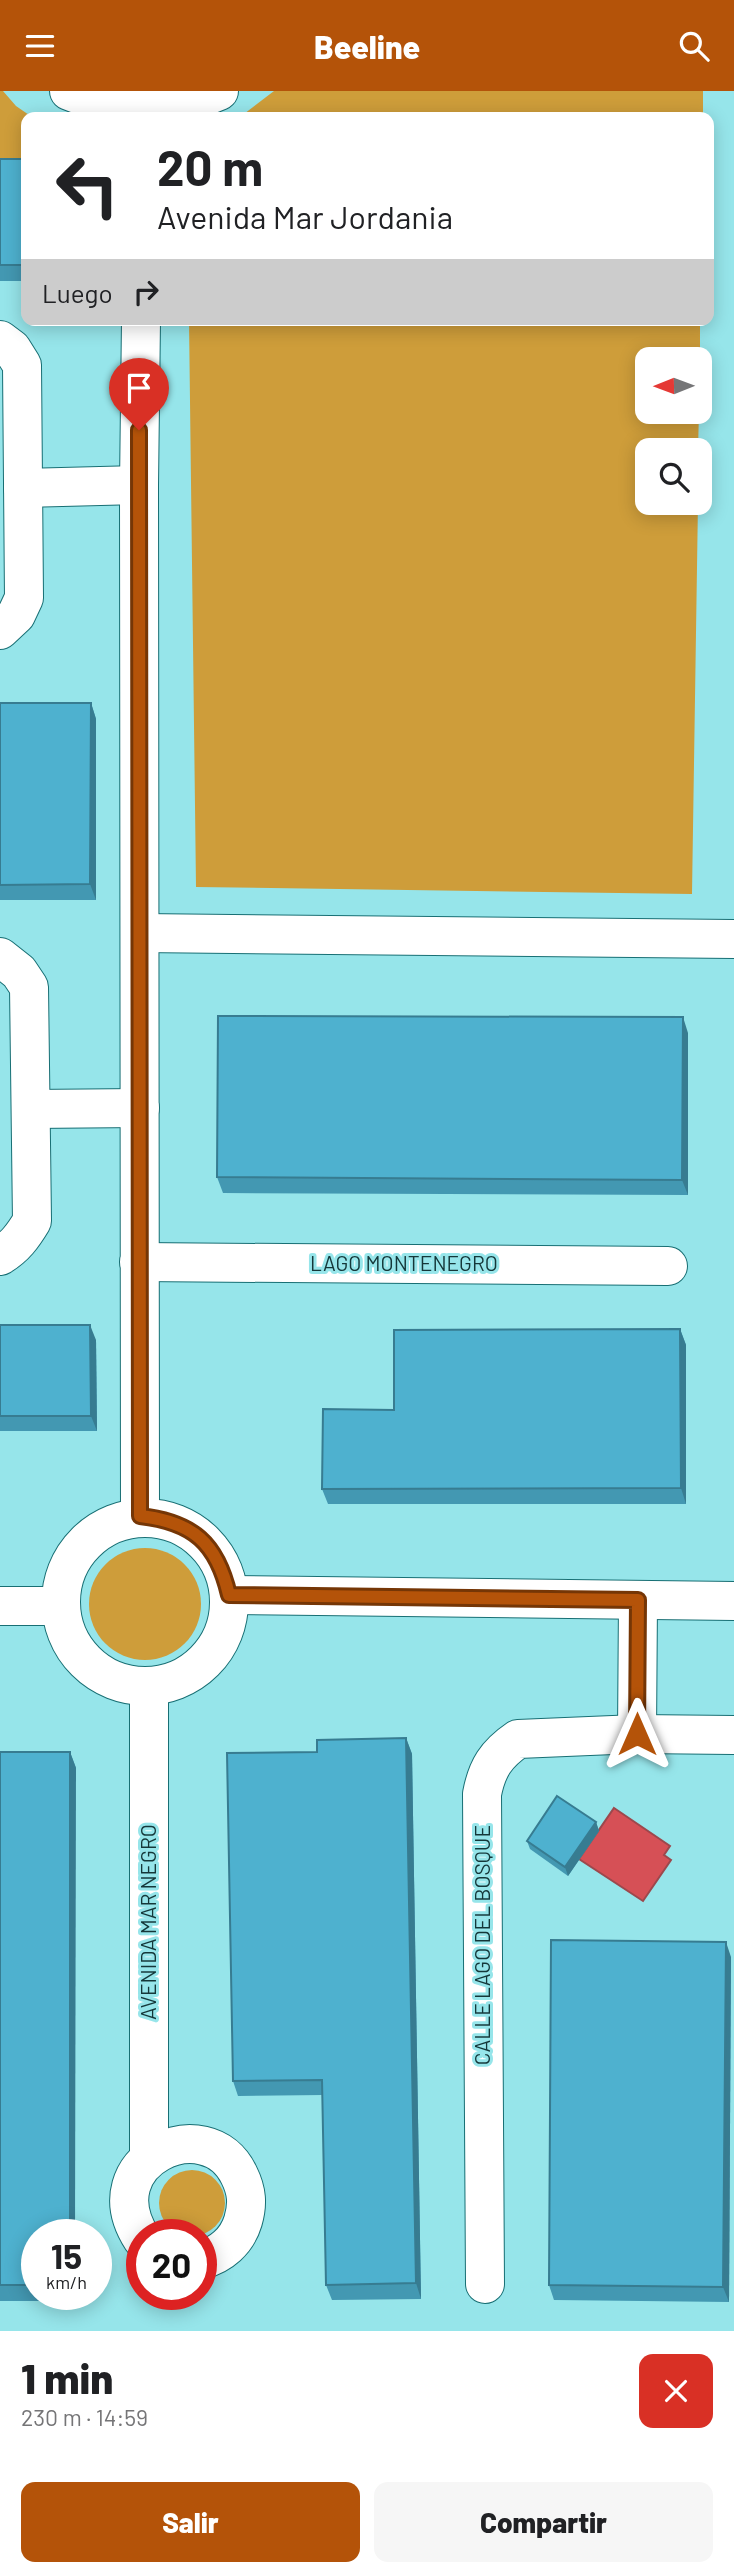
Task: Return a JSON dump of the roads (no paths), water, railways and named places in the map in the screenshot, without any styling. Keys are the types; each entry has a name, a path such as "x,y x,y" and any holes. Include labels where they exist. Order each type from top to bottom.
{"street":[{"path":"69,91 104,105 134,112"},
{"path":"152,112 185,105 219,91"},
{"path":"140,1516 141,326"},
{"path":"0,340 12,349 22,365 24,599 16,615 0,630"},
{"path":"23,488 139,485"},
{"path":"140,933 734,939"},
{"path":"0,957 19,972 29,987 32,1221 11,1250 0,1256"},
{"path":"31,1109 140,1108"},
{"name":"LAGO MONTENEGRO","path":"139,1262 668,1266"},
{"path":"140,1516 166,1519 190,1529 210,1547 223,1570 229,1595 227,1622 216,1646 199,1667 176,1681 149,1687 128,1685 107,1678 89,1665 74,1648 60,1607 65,1574 82,1545 108,1525 140,1516"},
{"path":"229,1595 734,1601"},
{"path":"637,1734 638,1600"},
{"path":"0,1606 60,1607"},
{"name":"AVENIDA MAR NEGRO","path":"149,1687 149,2158"},
{"name":"CALLE LAGO DEL BOSQUE","path":"485,2284 482,1808 485,1778 491,1762 503,1749 518,1739 637,1734 734,1734"},
{"path":"132,2219 129,2209 130,2190 136,2173 149,2158 163,2149 183,2144 204,2146 222,2155 236,2169 245,2188 246,2208 241,2229 229,2245 217,2253"}]}
